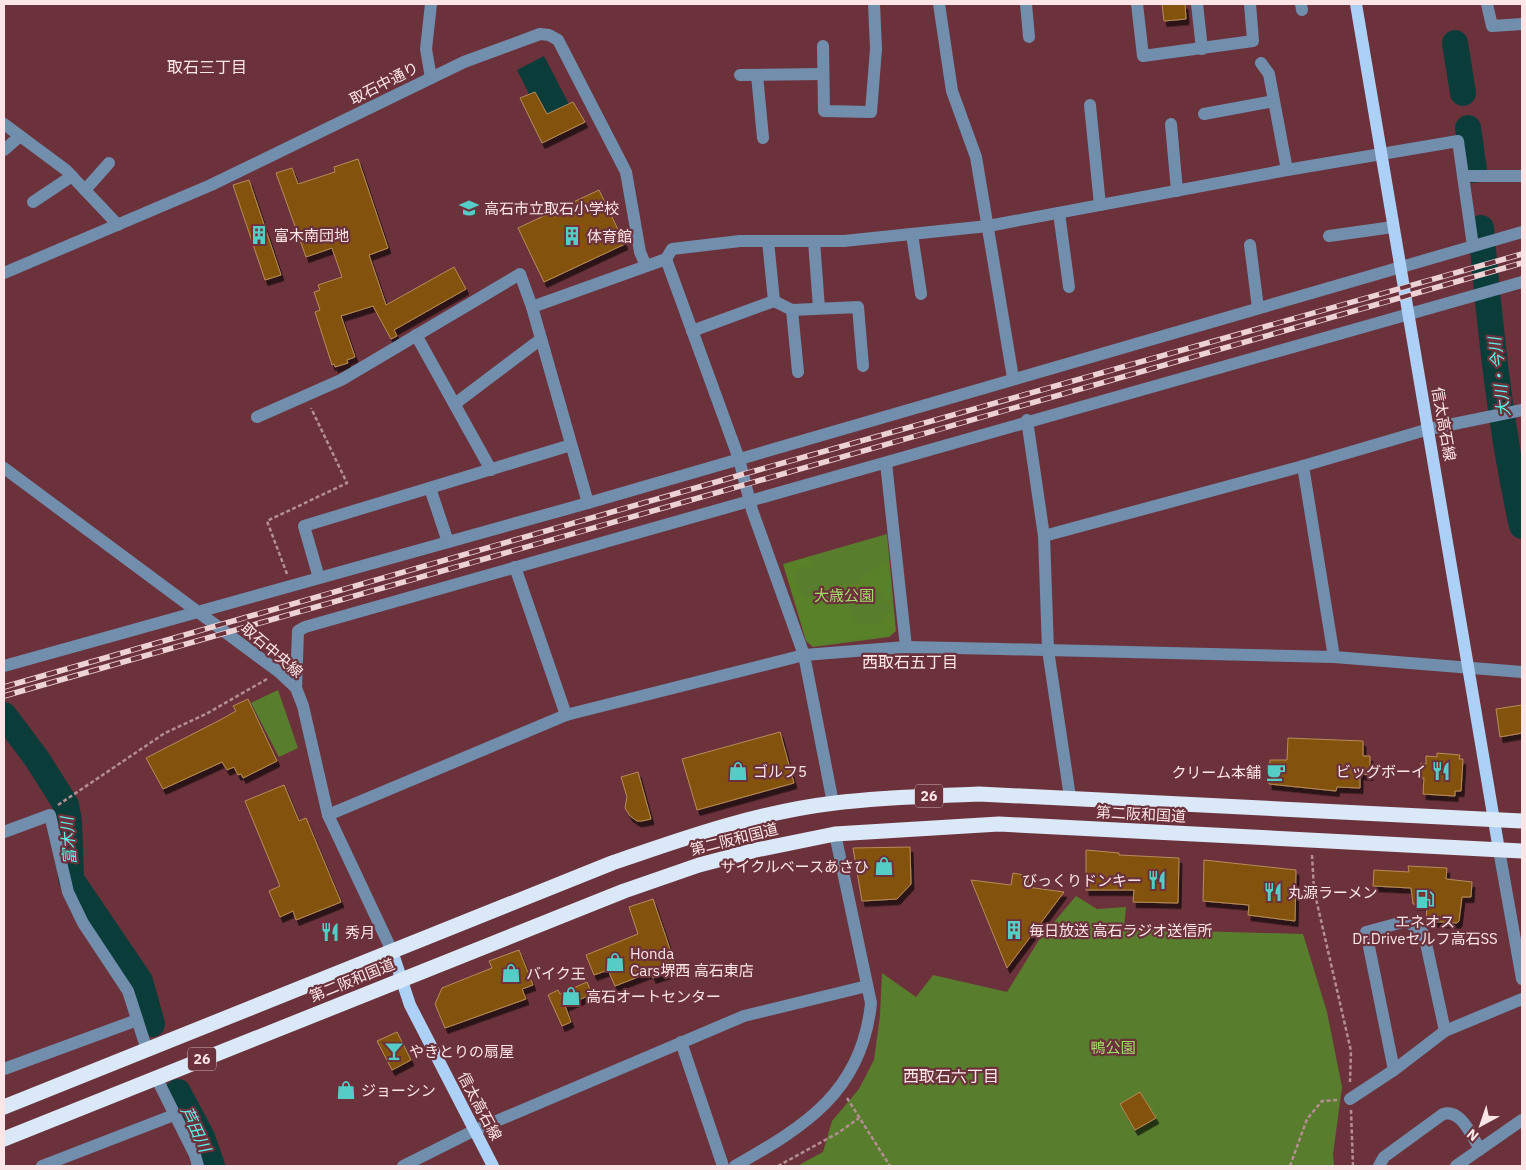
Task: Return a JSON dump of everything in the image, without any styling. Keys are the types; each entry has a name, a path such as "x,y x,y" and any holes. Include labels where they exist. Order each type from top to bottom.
{"highway":[{"name":"第二阪和国道","path":"4,1107 612,863 691,835 751,819 833,803 897,797 979,794 1070,797 1522,821"},
{"name":"第二阪和国道","path":"4,1140 156,1077 624,891 699,865 756,850 835,834 998,824 1312,842 1522,851"}],"main road":[{"name":"信太高石線","path":"1356,4 1492,819 1499,850"},
{"name":"信太高石線","path":"392,951 400,980 410,1005 473,1131 493,1166"}],"street":[{"path":"430,78 426,49 431,4"},
{"path":"823,46 824,111 871,112 876,49 874,4"},
{"path":"939,4 952,91 976,157 1013,378"},
{"path":"1026,4 1029,37"},
{"path":"1137,4 1143,56 1253,41 1250,4"},
{"path":"1197,4 1202,49"},
{"path":"1487,4 1492,26 1522,24"},
{"name":"取石中通り","path":"4,274 211,185 410,90 464,62 540,34 558,40 626,172 640,252 646,266"},
{"path":"1261,63 1269,74 1286,170"},
{"path":"740,75 823,74"},
{"path":"757,75 763,138"},
{"path":"1204,114 1274,101"},
{"path":"1090,105 1100,205"},
{"path":"4,124 72,176 118,225"},
{"path":"1171,124 1177,191"},
{"path":"4,150 20,136"},
{"path":"532,307 666,259 672,249 740,241 844,241 988,226 1286,170 1458,142 1473,246"},
{"path":"85,190 109,163"},
{"path":"32,202 72,176"},
{"path":"1463,176 1522,176"},
{"path":"1059,213 1068,287"},
{"path":"1328,236 1393,227"},
{"path":"4,666 197,614 588,503 1013,378 1522,232"},
{"path":"912,234 920,294"},
{"path":"768,241 774,301"},
{"path":"814,241 819,308"},
{"path":"1250,245 1258,308"},
{"path":"666,259 739,459 752,501 752,510 804,655 812,706 833,803"},
{"path":"257,417 340,380 520,274 542,339 588,503"},
{"path":"296,688 298,631 305,627 886,463 1027,420 1522,282"},
{"path":"692,331 774,301 792,310 858,307 863,366"},
{"path":"792,310 798,372"},
{"path":"416,335 456,403 491,470"},
{"path":"456,403 542,339"},
{"path":"1044,536 1303,466 1428,429 1522,410"},
{"path":"1027,420 1044,536 1048,650 1070,797"},
{"path":"319,578 304,526 571,445"},
{"path":"886,463 906,647"},
{"path":"1303,466 1334,657"},
{"name":"取石中央線","path":"4,468 197,614 280,672 296,688 303,706 328,816 392,951"},
{"path":"430,488 448,542"},
{"path":"514,567 566,715"},
{"path":"328,816 566,715 804,655 906,647 1048,650 1334,657 1522,672"},
{"path":"4,832 50,815 68,892 83,923 128,991 147,1050"},
{"path":"735,1166 803,1125 821,1110 846,1078 868,1024 870,1003 835,834"},
{"path":"1499,850 1522,979"},
{"path":"1394,1070 1366,932 1408,921 1424,934 1445,1031"},
{"path":"403,1166 473,1131 744,1016 867,986"},
{"path":"1350,1099 1394,1070 1445,1031 1522,1000"},
{"path":"4,1068 138,1020"},
{"path":"681,1042 723,1166"},
{"path":"156,1077 195,1155 198,1166"},
{"path":"1379,1166 1384,1157 1443,1114 1448,1113 1459,1117 1480,1149"},
{"path":"42,1166 59,1163 174,1115"},
{"path":"1456,1166 1522,1120"}],"path":[{"path":"292,586 267,521 347,483 305,396"},
{"path":"56,807 165,733 206,714 280,672"},
{"path":"1312,842 1314,890 1351,1051 1350,1099 1353,1166"},
{"path":"839,1087 890,1166"},
{"path":"1290,1166 1307,1119 1322,1101 1350,1099"},
{"path":"778,1166 860,1118"}],"green space":[{"name":"大歳公園","path":"887,534 896,631 889,637 813,647 806,641 783,564"},
{"path":"812,557 813,563 810,566 799,568 793,578 805,598 836,590 846,583 857,584 866,574 884,565 888,566 890,588 888,596 891,600 888,603 885,602 885,595 880,589 865,588 851,595 848,604 851,615 860,625 878,625 886,613 890,613 894,617 895,630 888,635 813,645 807,640 784,565"},
{"path":"278,690 298,748 279,757 251,703"},
{"name":"鴨公園","path":"1076,896 1097,909 1126,907 1124,929 1303,934 1327,1012 1342,1087 1333,1154 1334,1166 797,1166 823,1152 832,1121 859,1089 874,1060 880,1016 882,973 916,997 933,975 1007,992 1039,940"}],"water":[{"path":"544,56 569,104 547,114 535,92 529,94 517,70"}],"building":[{"path":"1162,4 1185,4 1186,19 1164,21"},
{"path":"535,92 547,114 573,102 585,122 542,143 520,98"},
{"path":"358,159 388,248 369,255 386,305 454,267 466,289 394,330 397,336 391,339 373,306 341,316 355,357 347,360 348,363 335,367 334,364 332,365 315,312 320,310 314,292 320,290 318,285 342,277 332,248 306,257 276,173 292,168 298,184 335,172 334,167"},
{"name":"富木南団地","path":"249,180 281,275 265,280 233,185"},
{"name":"体育館","path":"599,190 625,244 544,282 518,228"},
{"path":"248,699 277,761 243,778 241,774 238,775 234,767 227,770 222,762 163,789 146,758 236,711 233,706"},
{"path":"1522,705 1522,733 1500,737 1496,709"},
{"name":"ゴルフ5","path":"780,732 794,783 697,810 682,759"},
{"path":"1288,738 1363,741 1363,756 1370,756 1370,775 1360,774 1360,788 1337,787 1336,791 1269,784 1270,760 1287,760"},
{"name":"ビッグボーイ","path":"1437,753 1460,755 1459,759 1463,759 1461,791 1455,791 1455,796 1423,794 1424,778 1420,778 1421,763 1426,764 1426,756 1437,757"},
{"path":"638,772 651,819 642,821 637,821 630,816 625,808 627,797 621,777"},
{"path":"284,785 299,821 306,818 341,902 296,920 293,911 280,917 269,891 280,886 245,801"},
{"name":"サイクルベースあさひ","path":"910,847 911,884 897,899 862,901 853,848"},
{"path":"1086,850 1119,853 1119,855 1179,858 1178,903 1133,902 1134,890 1086,890"},
{"path":"1204,860 1296,870 1295,921 1248,915 1249,905 1203,901"},
{"path":"1408,866 1447,868 1446,879 1472,882 1471,897 1462,897 1459,921 1457,923 1426,921 1427,905 1413,904 1411,888 1373,886 1374,870 1409,872"},
{"name":"毎日放送 高石ラジオ送信所","path":"1013,873 1029,876 1027,887 1064,892 1007,968 971,880 1011,885"},
{"path":"653,899 677,970 653,978 651,972 615,986 608,970 594,975 586,955 638,934 629,907"},
{"path":"519,950 533,985 522,989 526,999 445,1028 435,1004 442,988 492,968 489,961"},
{"name":"高石オートセンター","path":"587,982 592,994 565,1006 571,1022 562,1026 548,995 558,990 560,994"},
{"name":"やきとりの扇屋","path":"397,1032 411,1060 392,1070 377,1041"},
{"path":"1140,1092 1156,1118 1135,1130 1120,1104"}],"waterway":[{"name":"大川・今川","path":"1455,43 1463,93"},
{"name":"大川・今川","path":"1468,128 1474,170"},
{"name":"大川・今川","path":"1481,228 1492,340 1502,415 1522,526"},
{"name":"富木川","path":"4,715 37,759 66,805 69,821 71,879 140,981 152,1024"},
{"name":"芦田川","path":"178,1092 202,1137 212,1166"}],"railway":[{"path":"4,687 744,474 1522,254"},
{"path":"4,696 1522,263"}],"place":[{"name":"高石市立取石小学校","path":"469,208"},
{"name":"富木南団地","path":"259,235"},
{"name":"体育館","path":"572,236"},
{"name":"ゴルフ5","path":"738,771"},
{"name":"ビッグボーイ","path":"1441,771"},
{"name":"クリーム本舗","path":"1276,772"},
{"name":"サイクルベースあさひ","path":"884,866"},
{"name":"びっくりドンキー","path":"1157,880"},
{"name":"丸源ラーメン","path":"1273,892"},
{"name":"エネオス Dr.Driveセルフ高石SS","path":"1425,899"},
{"name":"毎日放送 高石ラジオ送信所","path":"1014,930"},
{"name":"秀月","path":"330,932"},
{"name":"Honda Cars堺西 高石東店","path":"615,962"},
{"name":"バイク王","path":"511,973"},
{"name":"高石オートセンター","path":"571,996"},
{"name":"やきとりの扇屋","path":"394,1051"},
{"name":"ジョーシン","path":"346,1090"}],"district":[{"name":"取石三丁目","path":"207,67"},
{"name":"西取石五丁目","path":"910,662"},
{"name":"西取石六丁目","path":"951,1076"}]}
